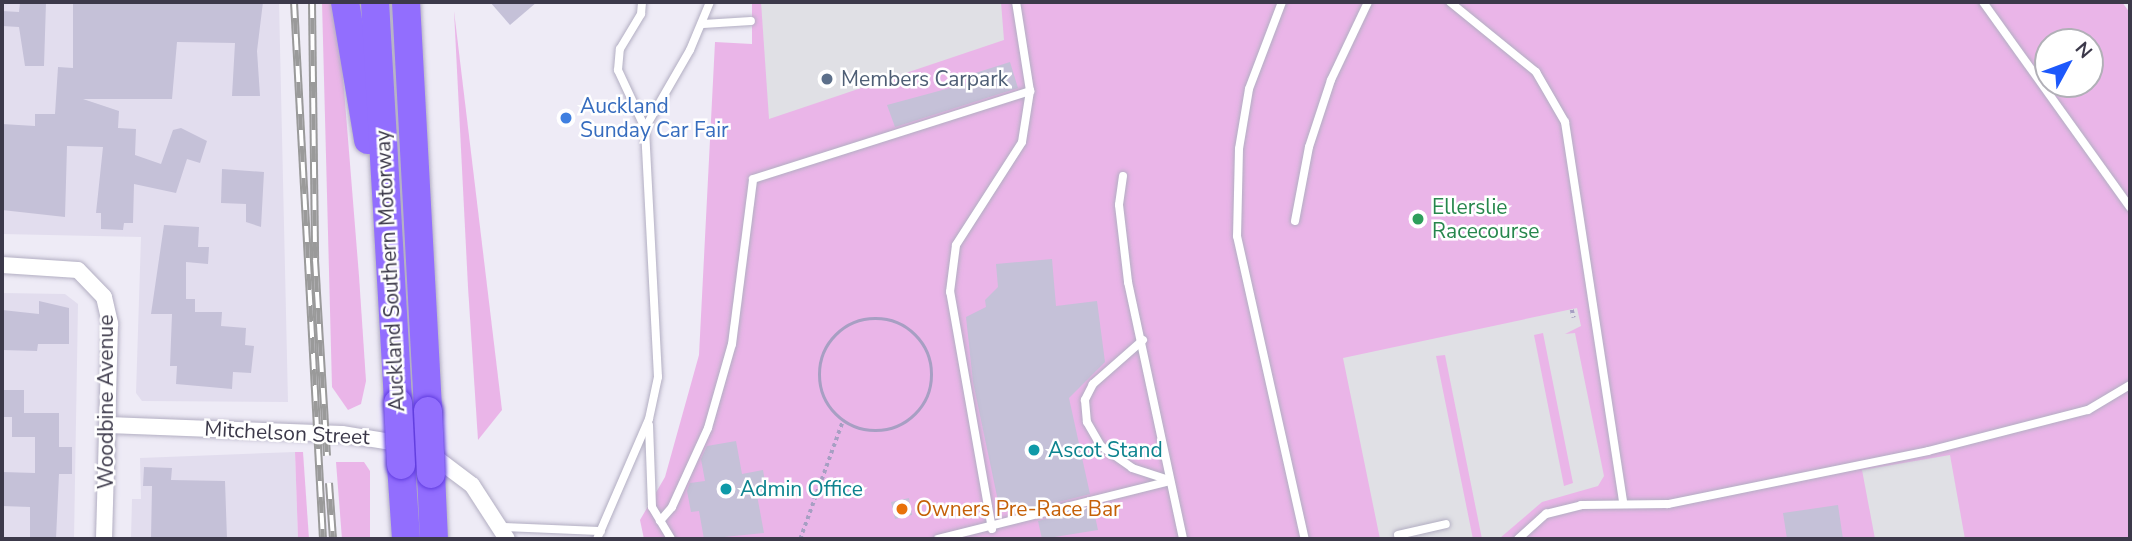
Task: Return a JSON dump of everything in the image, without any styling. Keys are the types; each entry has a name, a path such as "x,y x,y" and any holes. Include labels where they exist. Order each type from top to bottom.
{"highway":[{"path":"345,2 388,235"},
{"name":"Auckland Southern Motorway","path":"375,2 406,539"},
{"name":"Auckland Southern Motorway","path":"406,2 435,539"},
{"path":"410,90 425,2"}],"street":[{"name":"Woodbine Avenue","path":"2,265 65,267 97,285 110,324 104,539"},
{"name":"Mitchelson Street","path":"108,425 385,438 445,462 472,485 505,533"}],"lane":[{"path":"642,2 641,14 620,49 618,70 645,128 660,349 649,419 650,495 660,521 671,539"},
{"path":"645,128 702,24 710,2"},
{"path":"992,529 950,292 956,245 1022,142 1030,91 1016,2"},
{"path":"1282,2 1249,89 1238,161 1237,236 1305,539"},
{"path":"1295,221 1309,147 1331,80 1368,2"},
{"path":"1450,2 1536,72 1565,122 1623,502"},
{"path":"1983,2 2130,207"},
{"path":"702,24 751,21"},
{"path":"660,521 672,508 708,428 732,344 754,179 1030,91"},
{"path":"1123,176 1119,205 1127,269 1183,539"},
{"path":"1143,340 1093,384 1085,400 1087,422 1101,446 1132,468 1170,481"},
{"path":"1518,539 1546,514 1623,502 1668,504 1928,451 2088,411 2130,384"},
{"path":"505,533 599,535 649,419"},
{"path":"938,539 992,529 1170,481"},
{"path":"1398,534 1446,524"}],"path":[{"path":"1572,310 1574,318"},
{"path":"871,318 906,327 929,354 933,373 921,410 889,431 869,432 843,420 824,398 819,380 827,346 854,323 871,318"},
{"path":"800,539 843,420"}],"shaded area":[{"path":"2,2 279,2 288,402 142,401 136,393 141,237 2,234"},
{"path":"322,2 337,2 366,381 361,404 348,410 332,387"},
{"name":"Ellerslie Racecourse","path":"752,2 2122,2 2130,13 2130,539 644,539 640,520 665,477 699,355 715,42 752,44"},
{"name":"Members Carpark","path":"761,2 1001,2 1004,40 769,119"},
{"path":"454,11 502,410 478,440 468,287"},
{"path":"2,293 65,294 78,304 74,539 2,539"},
{"path":"1577,308 1581,326 1565,334 1575,333 1604,476 1598,486 1542,502 1500,538 1482,539 1445,355 1436,356 1473,539 1380,539 1343,358","holes":["1543,333 1573,483 1564,486 1534,335"]},
{"path":"295,452 298,539 131,539 132,499 141,499 140,458"},
{"path":"295,452 303,452 309,539 298,539"},
{"path":"1950,455 1965,539 1875,539 1862,470"},
{"path":"336,462 364,462 370,471 370,539 342,539"}],"building":[{"path":"20,2 46,2 44,66 25,66 19,27 2,26 2,11 19,12"},
{"path":"73,2 263,2 257,51 260,96 232,96 235,43 177,42 172,99 83,99 119,111 118,128 136,129 135,155 161,164 173,130 181,128 207,141 200,163 187,159 176,193 134,184 133,223 124,223 123,230 101,229 101,213 96,213 103,147 67,146 65,217 2,210 2,124 35,126 35,114 55,114 58,67 73,68"},
{"path":"490,2 537,2 510,25"},
{"path":"1010,62 1018,88 895,127 887,105 972,82 969,75"},
{"path":"222,169 264,172 261,227 246,222 246,204 221,203"},
{"path":"164,225 199,227 198,247 209,247 208,264 186,262 186,299 195,299 195,312 222,312 221,326 246,328 245,345 254,346 251,373 233,372 232,389 176,384 177,366 170,366 172,314 151,314"},
{"name":"Ascot Stand","path":"1052,259 1056,306 1097,301 1105,362 1069,398 1090,494 1023,511 1022,505 998,501 973,382 966,317 986,307 985,300 998,287 996,264"},
{"path":"39,301 69,308 69,344 38,344 37,351 2,350 2,310 39,314"},
{"path":"2,390 24,390 24,413 59,413 59,447 72,447 72,474 59,474 56,539 30,539 30,507 2,506 2,472 35,473 35,437 12,437 12,417 2,417"},
{"name":"Admin Office","path":"736,441 742,474 763,470 767,493 757,495 764,533 704,539 699,511 691,512 687,491 690,483 705,481 701,459 707,446"},
{"path":"144,467 172,468 171,480 225,481 227,539 151,539 152,486 143,486"},
{"name":"Owners Pre-Race Bar","path":"909,498 912,515 895,519 891,502"},
{"path":"1838,505 1843,539 1787,539 1783,513"},
{"path":"1093,507 1098,530 1042,539 1038,521"}],"railway":[{"path":"294,2 323,539"},
{"path":"312,2 315,260 327,456"},
{"path":"329,483 333,539"}],"place":[{"name":"Members Carpark","path":"827,79"},
{"name":"Auckland Sunday Car Fair","path":"566,118"},
{"name":"Ellerslie Racecourse","path":"1418,219"},
{"name":"Ascot Stand","path":"1034,450"},
{"name":"Admin Office","path":"726,489"},
{"name":"Owners Pre-Race Bar","path":"902,509"}]}
